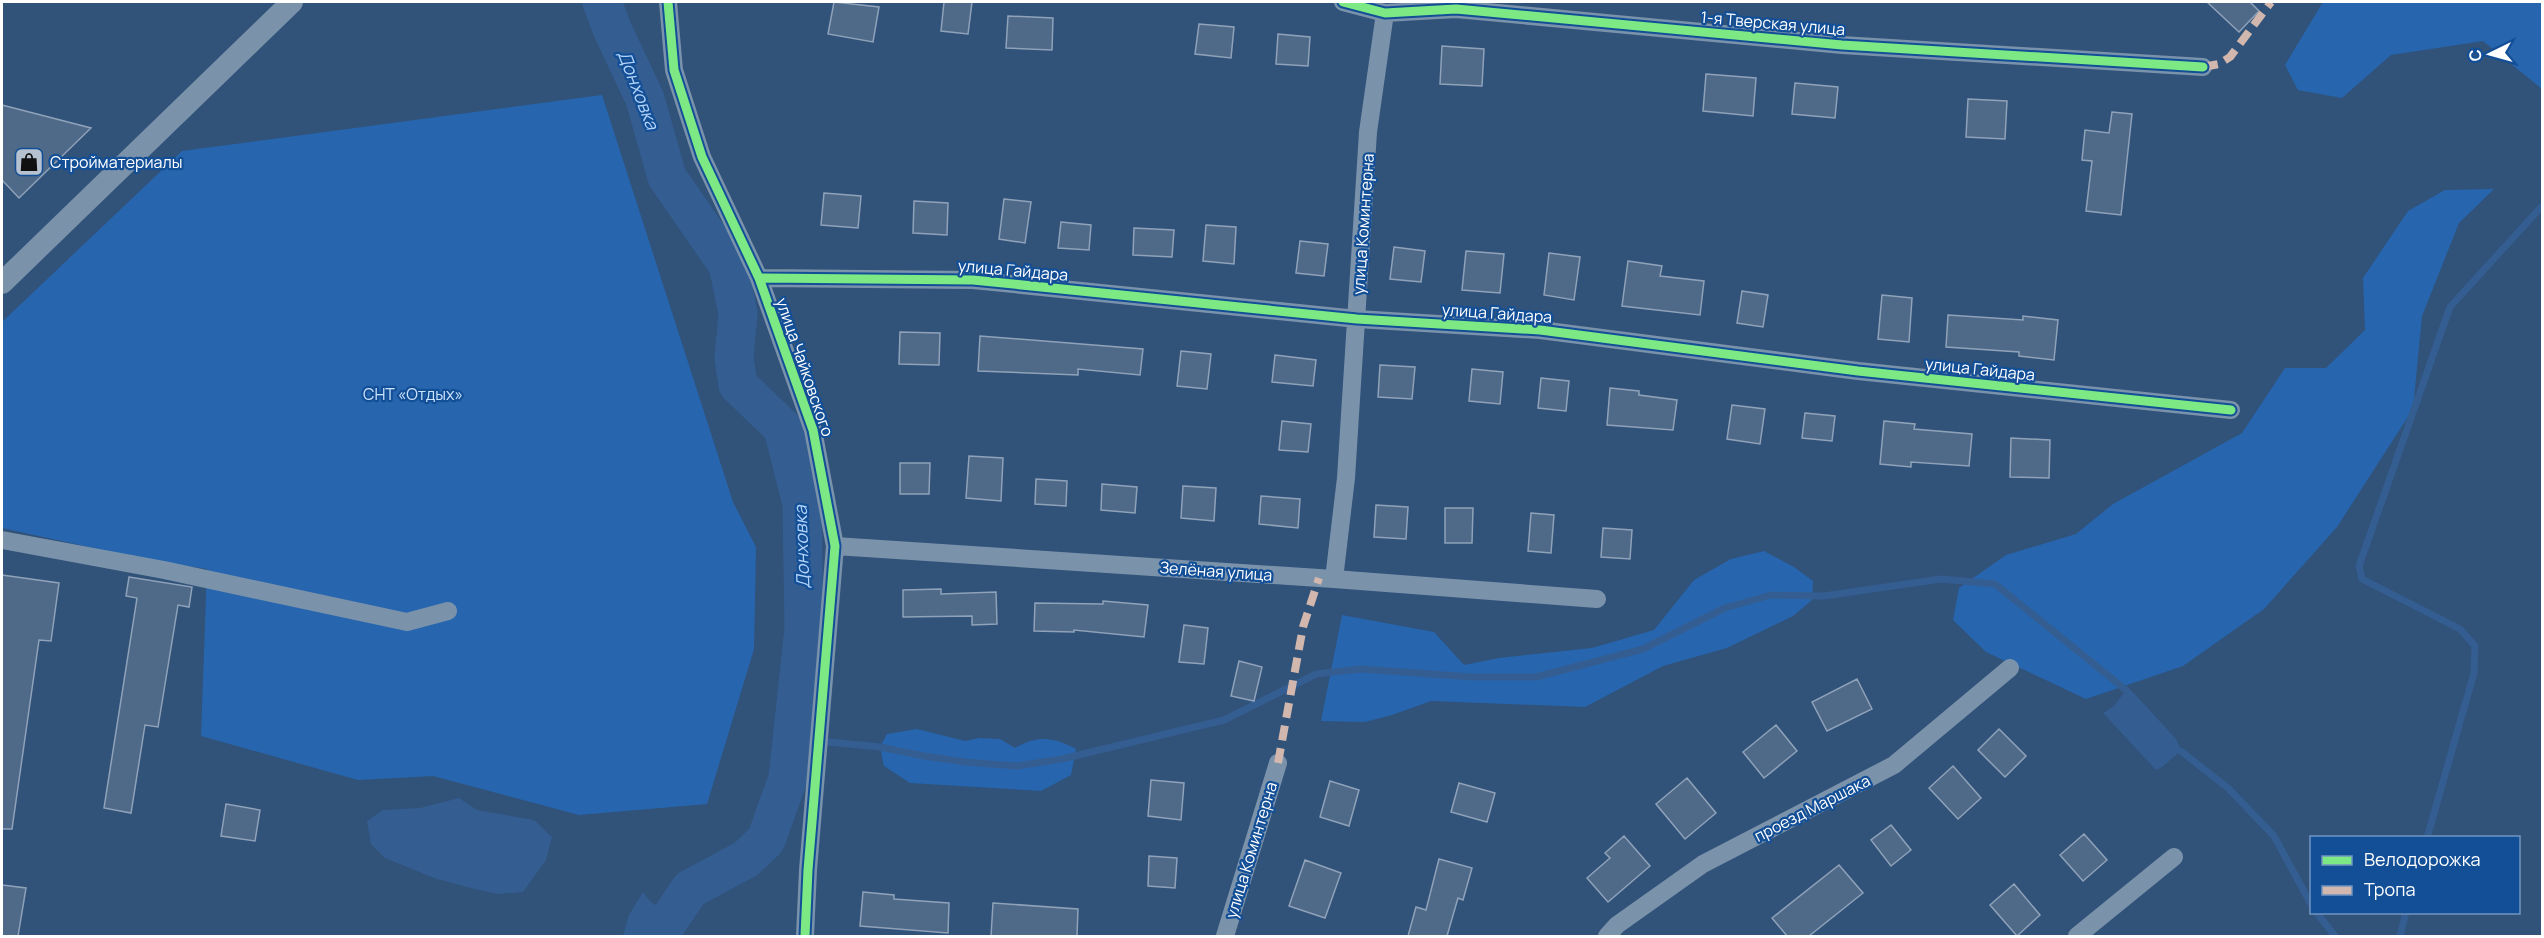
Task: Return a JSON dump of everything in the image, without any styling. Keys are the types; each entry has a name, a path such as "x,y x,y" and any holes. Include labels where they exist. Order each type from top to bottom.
{"street":[{"path":"2,283 273,10 292,2"},
{"name":"улица Чайковского","path":"668,2 675,70 702,157 759,278 813,430 835,546 808,870 805,936"},
{"name":"1-я Тверская улица","path":"1343,2 1385,14 1422,7 1456,9 1842,45 2203,67"},
{"name":"улица Коминтерна","path":"1334,579 1346,478 1368,132 1385,14"},
{"name":"улица Гайдара","path":"759,278 973,280 1357,319 1540,330 1858,371 2231,410"},
{"path":"2,540 164,570 407,622 448,611"},
{"name":"Зелёная улица","path":"835,546 1597,599"},
{"name":"проезд Маршака","path":"1607,936 1617,925 1702,864 1894,765 2010,669"},
{"name":"улица Коминтерна","path":"1225,936 1278,763"},
{"path":"2077,936 2174,857"}],"green space":[{"path":"2323,2 2542,2 2542,89 2483,41 2391,55 2342,98 2298,90 2285,65"},
{"name":"СНТ «Отдых»","path":"602,95 733,502 756,547 754,649 707,804 579,815 433,776 358,780 201,736 207,569 153,561 2,528 2,322 182,151"},
{"path":"2494,189 2459,223 2422,316 2413,409 2337,527 2264,609 2183,666 2086,699 1986,652 1953,620 1959,588 2006,555 2076,534 2113,504 2242,433 2285,368 2326,368 2365,330 2363,278 2408,211 2445,190"},
{"path":"1764,551 1794,567 1813,581 1812,600 1793,616 1727,648 1663,666 1585,707 1431,701 1365,722 1321,721 1342,615 1434,632 1464,665 1499,658 1592,648 1654,630 1694,580 1731,559"},
{"path":"917,729 965,741 979,738 1000,739 1015,748 1038,739 1060,742 1076,749 1071,775 1041,791 910,783 884,766 880,747 887,734"}],"shaded area":[{"path":"2126,690 2131,690 2176,739 2182,752 2156,770 2103,713 2114,706"},
{"path":"459,798 477,810 534,820 552,837 546,860 523,892 497,894 434,878 385,858 371,844 367,821 383,810 420,808"},
{"path":"643,892 650,901 658,906 679,906 680,919 669,936 623,936 629,915"}],"building":[{"path":"834,2 879,7 873,42 828,34"},
{"path":"944,2 972,2 968,34 941,31"},
{"path":"2207,2 2250,2 2259,11 2239,32"},
{"path":"1008,16 1053,18 1052,50 1006,48"},
{"path":"1199,24 1234,27 1231,58 1195,54"},
{"path":"1278,34 1310,37 1308,66 1276,64"},
{"path":"1442,46 1484,49 1482,86 1440,84"},
{"path":"1706,74 1756,78 1753,116 1703,111"},
{"path":"1795,83 1838,87 1835,118 1792,114"},
{"path":"1968,99 2007,101 2005,139 1966,137"},
{"name":"Стройматериалы","path":"2,105 91,128 19,198 2,180"},
{"path":"2112,112 2132,114 2121,215 2086,211 2092,161 2082,160 2085,130 2109,133"},
{"path":"824,193 861,196 858,228 821,225"},
{"path":"1004,199 1031,202 1025,243 999,239"},
{"path":"914,201 948,203 947,235 913,233"},
{"path":"1061,222 1091,225 1089,250 1058,248"},
{"path":"1206,225 1236,227 1234,264 1203,261"},
{"path":"1134,228 1174,230 1172,257 1133,255"},
{"path":"1300,241 1328,244 1324,276 1296,273"},
{"path":"1394,247 1425,251 1421,282 1390,279"},
{"path":"1466,251 1504,254 1500,293 1462,290"},
{"path":"1549,253 1580,257 1574,300 1544,295"},
{"path":"1628,261 1662,266 1660,276 1704,281 1700,315 1622,306"},
{"path":"1742,291 1768,295 1763,327 1737,323"},
{"path":"1882,295 1912,298 1909,342 1878,339"},
{"path":"1948,315 2023,320 2023,316 2058,320 2054,360 2019,356 2019,352 1946,347"},
{"path":"900,332 940,333 939,365 899,364"},
{"path":"980,336 1143,349 1140,375 1078,369 1078,375 978,371"},
{"path":"1181,351 1211,354 1207,389 1177,386"},
{"path":"1275,355 1316,360 1313,386 1272,382"},
{"path":"1380,365 1415,367 1412,399 1378,397"},
{"path":"1472,369 1503,372 1500,404 1469,401"},
{"path":"1541,378 1569,381 1566,411 1538,408"},
{"path":"1610,388 1639,391 1639,395 1677,400 1673,430 1607,425"},
{"path":"1732,405 1765,409 1760,444 1727,439"},
{"path":"1805,413 1835,416 1832,441 1802,438"},
{"path":"1282,421 1311,424 1308,452 1279,450"},
{"path":"1884,421 1915,424 1914,429 1972,434 1969,466 1911,462 1911,467 1880,464"},
{"path":"2011,438 2050,440 2049,478 2010,477"},
{"path":"969,456 1003,458 1001,501 966,498"},
{"path":"900,463 930,463 929,494 900,494"},
{"path":"1036,479 1067,481 1066,506 1035,504"},
{"path":"1102,484 1137,487 1135,513 1101,510"},
{"path":"1183,486 1216,488 1214,521 1181,518"},
{"path":"1261,496 1300,499 1298,528 1259,524"},
{"path":"1376,505 1408,507 1406,539 1374,537"},
{"path":"1445,508 1473,508 1472,543 1445,543"},
{"path":"1531,513 1554,515 1551,553 1528,551"},
{"path":"1603,528 1632,530 1630,559 1601,557"},
{"path":"2,575 59,583 51,641 39,640 12,829 2,829"},
{"path":"129,577 192,587 189,607 178,605 158,727 145,725 131,813 104,808 137,598 126,596"},
{"path":"941,589 941,594 996,592 997,624 972,625 972,616 903,617 903,590"},
{"path":"1103,601 1148,605 1144,637 1074,630 1074,632 1034,631 1035,603 1103,604"},
{"path":"1184,625 1208,628 1204,664 1179,662"},
{"path":"1239,661 1262,667 1254,701 1231,696"},
{"path":"1857,679 1872,709 1827,731 1812,702"},
{"path":"1776,725 1797,751 1764,778 1743,752"},
{"path":"1999,729 2026,756 2005,777 1978,750"},
{"path":"1953,766 1981,798 1958,819 1929,788"},
{"path":"1687,778 1716,813 1685,839 1656,804"},
{"path":"1151,780 1184,783 1181,820 1148,816"},
{"path":"1330,781 1359,790 1349,826 1320,817"},
{"path":"1459,783 1495,793 1487,822 1451,812"},
{"path":"226,804 260,810 255,841 221,836"},
{"path":"1891,825 1911,850 1891,866 1871,840"},
{"path":"2084,834 2107,860 2083,881 2060,855"},
{"path":"1624,836 1650,866 1608,902 1587,878 1610,858 1605,853"},
{"path":"1149,856 1177,858 1175,888 1148,886"},
{"path":"1439,859 1472,868 1463,900 1458,898 1447,936 1408,936 1416,907 1426,910"},
{"path":"1305,860 1341,873 1325,918 1289,906"},
{"path":"1839,865 1863,893 1809,936 1787,936 1772,918"},
{"path":"2014,884 2040,915 2017,936 1990,905"},
{"path":"2,885 26,888 18,936 2,936"},
{"path":"863,892 894,895 894,899 949,903 948,933 860,926"},
{"path":"993,903 1078,909 1077,936 991,936"}],"waterway":[{"name":"Донховка","path":"602,2 645,99 667,177 728,265 738,313 734,358 738,385 783,428 802,504 804,628 788,778 766,840 746,859 690,889 667,923 644,936"},
{"path":"2428,836 2474,673 2475,646 2460,629 2362,579 2359,566 2450,307 2542,206"},
{"path":"788,778 803,746 819,741 880,747 965,762 1017,766 1062,759 1224,720 1316,674 1361,669 1472,677 1536,677 1643,649 1725,608 1771,595 1824,596 1941,579 1995,584 2126,690"},
{"path":"2182,752 2228,788 2274,836 2310,902"},
{"path":"2318,914 2335,936"},
{"path":"2400,936 2406,914"}],"marked path":[{"path":"2203,67 2219,64 2230,57 2271,2"},
{"path":"1278,763 1303,627 1319,578"}],"cycle path":[{"path":"668,2 674,70 702,157 759,278 813,430 835,546 808,870 805,936"},
{"path":"1343,2 1385,13 1456,9 1842,45 2203,67"},
{"path":"759,278 973,280 1357,319 1540,330 1858,371 2231,410"}],"place":[{"name":"Стройматериалы","path":"29,162"}]}
